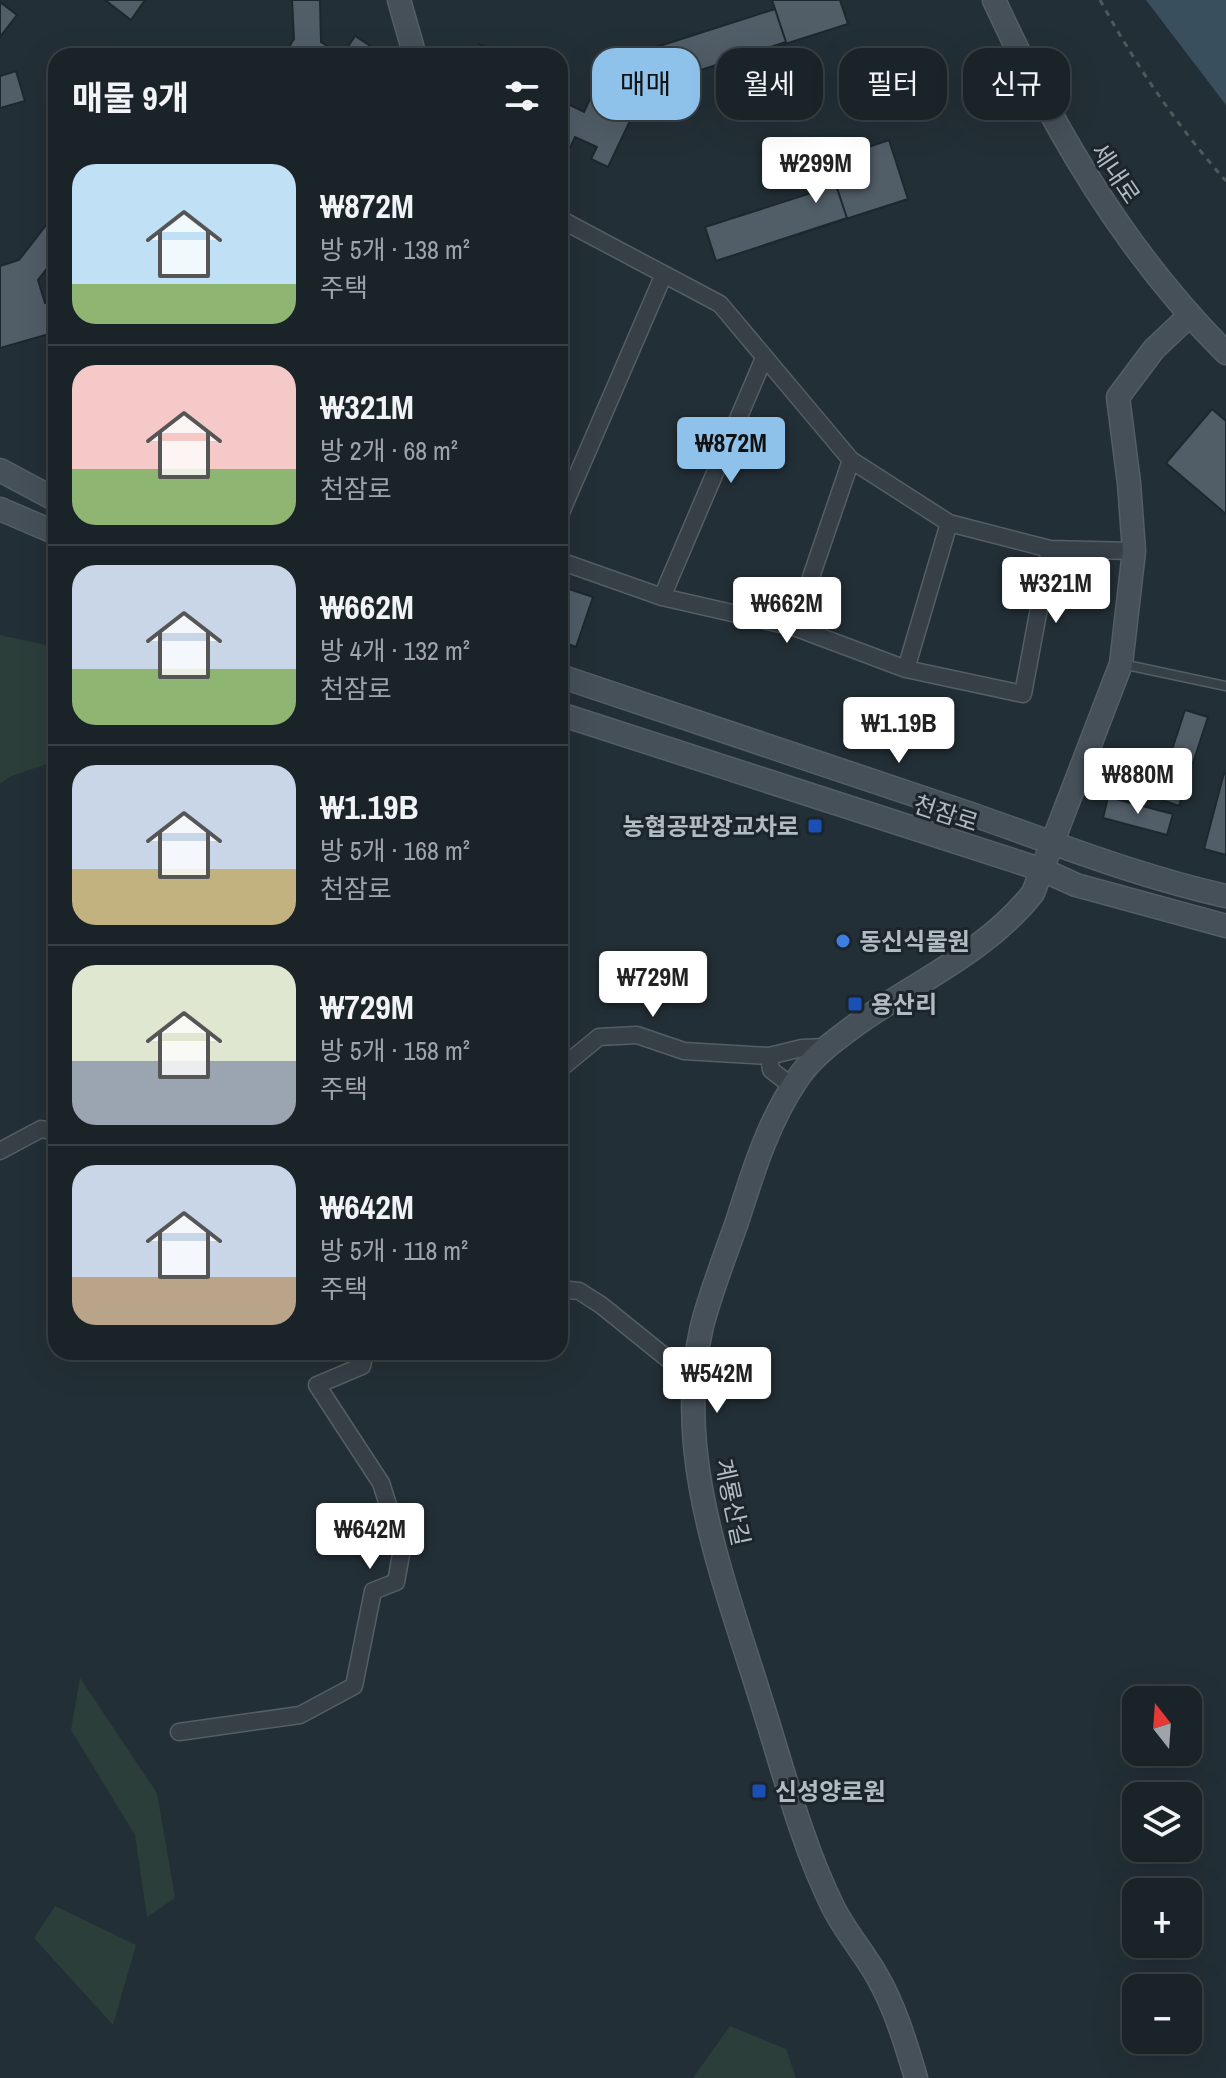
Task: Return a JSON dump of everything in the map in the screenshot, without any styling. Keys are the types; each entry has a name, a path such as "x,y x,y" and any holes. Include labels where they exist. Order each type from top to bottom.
{"main road":[{"path":"399,0 413,48"},
{"name":"세내로","path":"994,0 1050,115 1085,178 1189,316 1226,353"},
{"path":"1054,846 1121,664 1134,551 1118,397 1154,349 1189,316"},
{"path":"0,470 48,496"},
{"path":"0,509 48,530"},
{"name":"천잠로","path":"568,679 981,818 1054,846 1174,884 1226,896"},
{"name":"천잠로","path":"568,717 1043,870 1076,885 1226,926"},
{"name":"계룡산길","path":"916,2078 904,2037 879,1979 833,1907 787,1783 720,1566 701,1492 694,1426 694,1380 702,1326 765,1137 793,1087 826,1047 879,1008 970,951 1015,915 1033,893 1054,846"}],"street":[{"path":"568,223 720,304 851,460 949,523 1050,549 1134,551"},
{"path":"568,496 664,274"},
{"path":"662,597 764,358"},
{"path":"794,627 851,460"},
{"path":"906,669 949,523"},
{"path":"568,564 662,597 794,627 906,669 1023,694 1050,549"},
{"path":"568,1062 599,1037 637,1035 684,1051 769,1056 802,1048 826,1047"},
{"path":"769,1056 771,1070 793,1087"},
{"path":"0,1151 41,1129 48,1130"},
{"path":"568,1290 579,1291 601,1305 694,1380"},
{"path":"179,1732 300,1715 354,1686 373,1591 396,1582 402,1549 381,1483 317,1385 362,1366 363,1360"}],"lane":[{"path":"1121,664 1226,686"}],"path":[{"path":"1100,0 1127,49 1200,152 1226,181"}],"green space":[{"path":"0,635 48,645 48,763 9,777 0,784"},
{"path":"80,1678 157,1793 175,1898 147,1917 135,1835 71,1730"},
{"path":"55,1906 136,1945 113,2025 34,1938"},
{"path":"730,2026 786,2049 796,2078 693,2078"}],"water":[{"path":"1146,0 1226,0 1226,105"}],"building":[{"path":"105,0 145,0 131,20"},
{"path":"292,0 320,0 321,42 330,48 288,48 294,39"},
{"path":"772,0 840,0 848,24 772,48 716,48 716,66 700,71 700,48 653,48 775,9"},
{"path":"0,2 17,15 0,37"},
{"path":"775,9 786,42 768,48 716,48 716,65 700,70 700,48 653,48"},
{"path":"355,36 373,48 347,48"},
{"path":"16,71 25,101 0,108 0,76"},
{"path":"592,95 592,120 630,120 608,167 591,159 597,147 575,137 568,147 568,104 584,112"},
{"path":"889,140 908,199 716,261 705,227 836,185 832,175 856,168 850,153"},
{"path":"836,185 847,218 716,261 705,227"},
{"path":"48,225 48,267 38,280 45,303 48,302 48,334 0,348 0,266 19,260"},
{"path":"1212,409 1226,421 1226,514 1166,463"},
{"path":"568,589 593,597 576,647 568,644"},
{"path":"1185,710 1208,717 1179,806 1156,798"},
{"path":"1226,774 1226,855 1204,849"},
{"path":"1108,797 1173,814 1167,835 1103,818"}],"place":[{"name":"농협공판장교차로","path":"815,826"},
{"name":"동신식물원","path":"843,941"},
{"name":"용산리","path":"855,1004"},
{"name":"신성양로원","path":"759,1791"}]}
